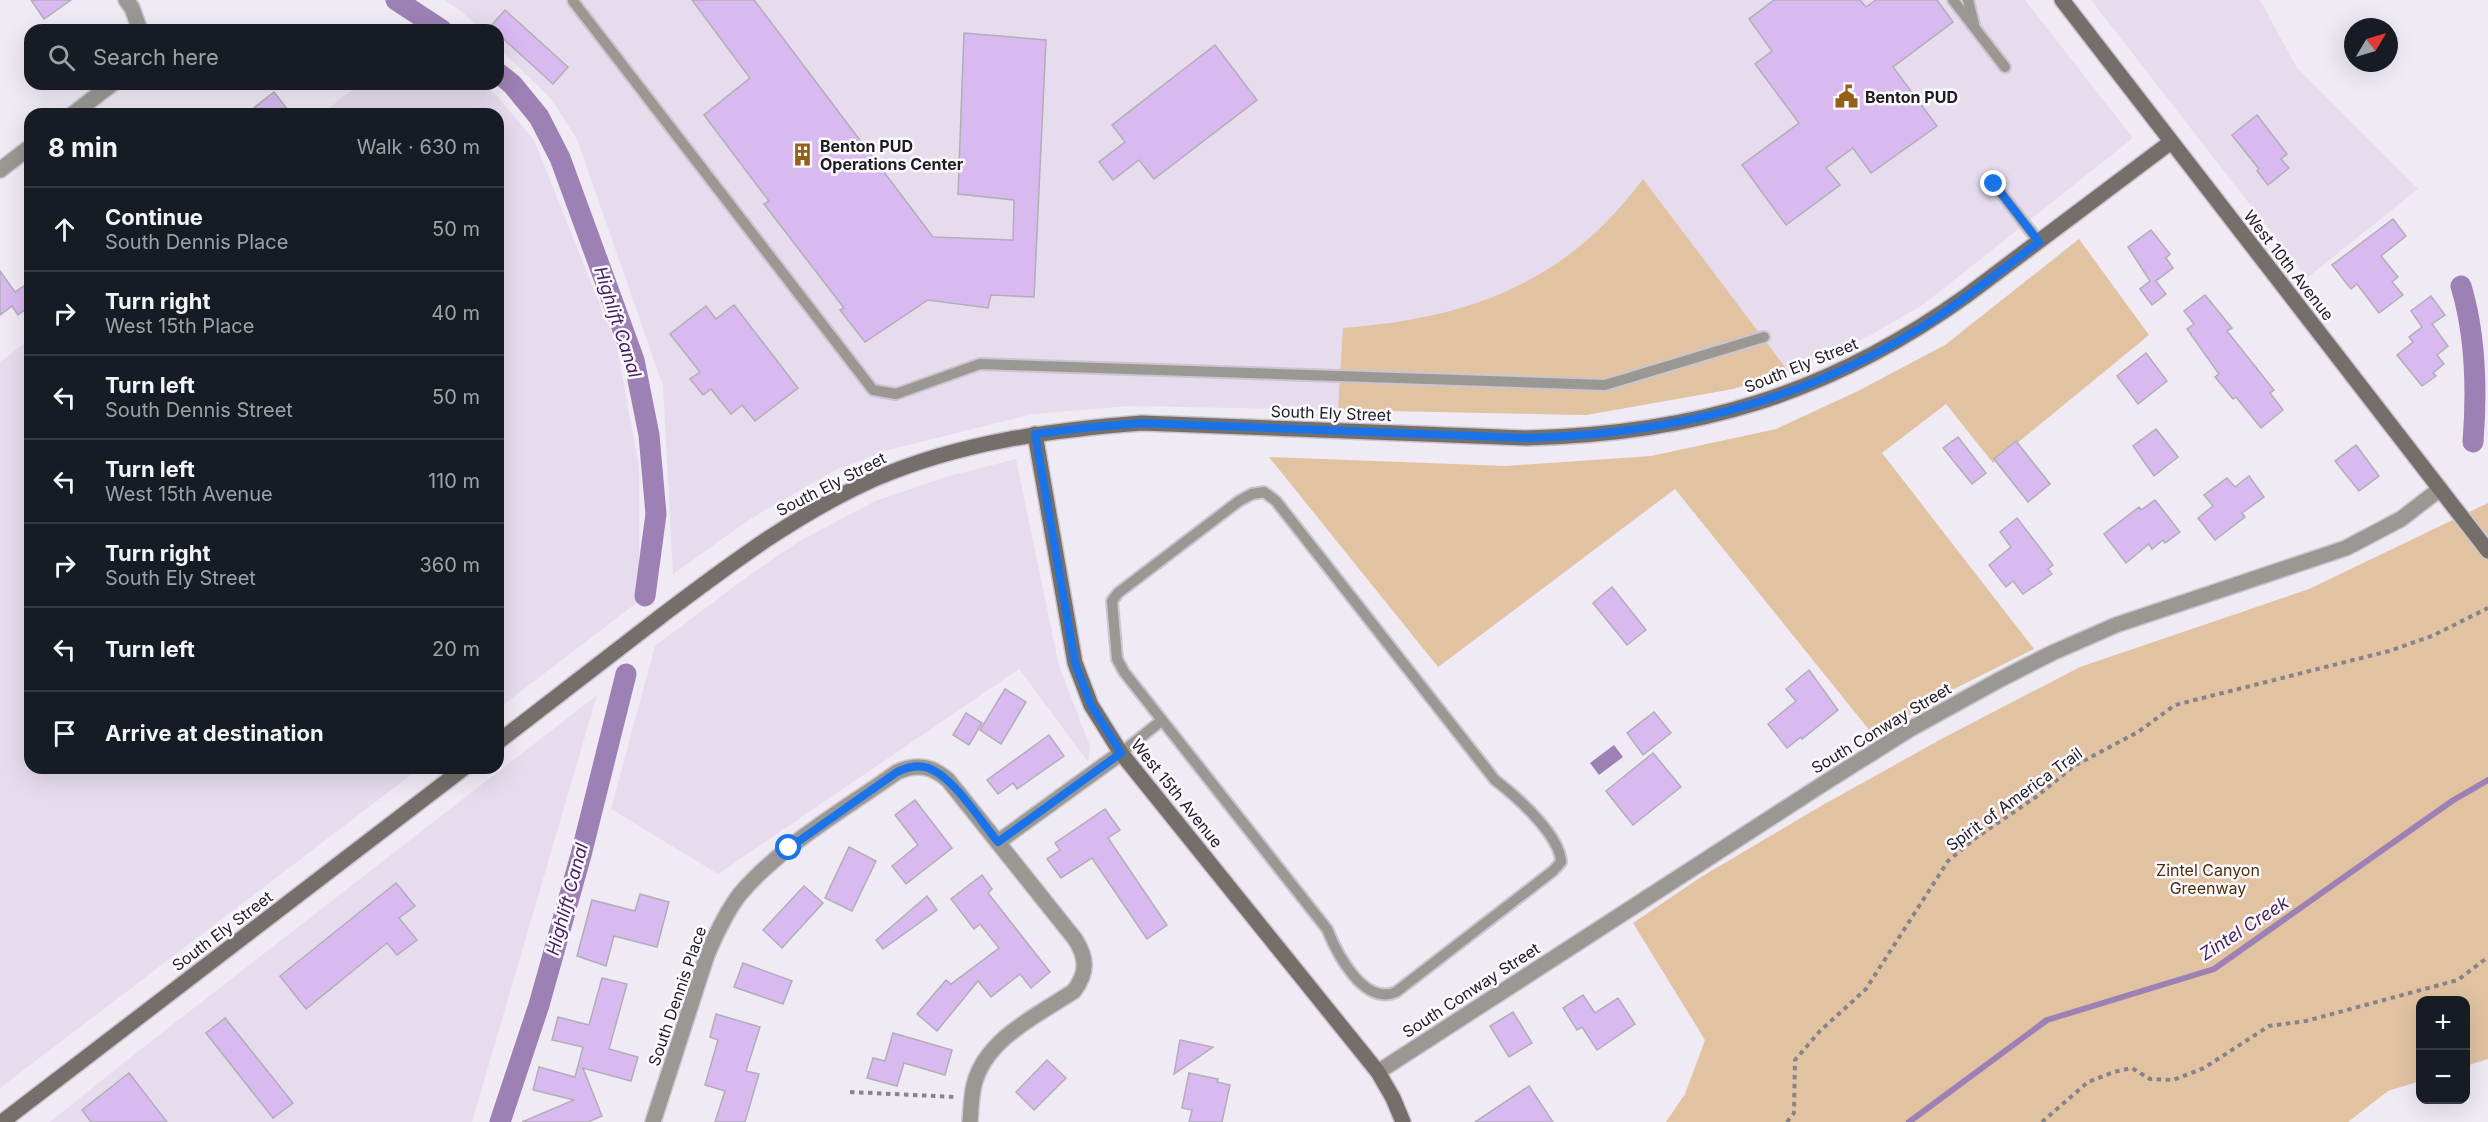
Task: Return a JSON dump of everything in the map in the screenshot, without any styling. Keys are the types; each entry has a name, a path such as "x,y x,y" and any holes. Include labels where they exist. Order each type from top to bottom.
{"street":[{"path":"126,0 132,8 138,24"},
{"name":"West 10th Avenue","path":"2062,0 2488,551"},
{"path":"81,108 104,90"},
{"name":"South Ely Street","path":"504,737 742,555 789,524 877,478 920,462 973,446 1035,434 1142,423 1526,438 1576,437 1643,430 1705,419 1769,400 1841,370 1887,347 1936,318 2171,142"},
{"path":"0,170 24,152"},
{"name":"West 15th Avenue","path":"1035,434 1075,663 1091,705 1121,753 1378,1072 1394,1098 1403,1122"},
{"name":"South Conway Street","path":"1378,1072 1826,782 1912,728 1999,680 2052,653 2116,626 2346,548 2401,519 2440,489"},
{"path":"970,1122 972,1097 981,1067 991,1052 1005,1038 1074,990 1082,981 1085,970 1082,951 1075,939 998,842 1121,753"},
{"name":"South Dennis Place","path":"653,1122 707,955 717,932 739,895 789,848 897,772 909,767 922,766 932,769 948,780 998,842"},
{"name":"South Ely Street","path":"2,1122 456,774"}],"lane":[{"path":"1953,0 2005,67"},
{"path":"1968,0 1976,30"},
{"path":"573,1 873,390 896,394 980,364 1605,385 1764,337"},
{"path":"1994,184 2039,242"},
{"path":"1264,492 1275,501 1495,780 1521,802 1551,836 1560,852 1561,862 1553,871 1396,992 1385,997 1370,992 1343,962 1327,929 1161,721 1117,658 1112,602 1118,593 1239,501 1252,494 1264,492"},
{"path":"1121,753 1161,721"}],"path":[{"name":"Spirit of America Trail","path":"1787,1122 1794,1113 1795,1060 1820,1031 1866,989 1948,861 1977,837 2036,797 2074,766 2138,732 2175,705 2389,651 2432,636 2488,608"},
{"path":"2042,1122 2088,1082 2114,1072 2132,1068 2150,1079 2174,1080 2204,1068 2269,1026 2306,1021 2458,980 2488,957"},
{"path":"850,1092 972,1097"}],"shaded area":[{"path":"445,0 2025,0 2133,138 1924,304 1871,335 1788,371 1733,389 1586,415 1130,406 1033,414 888,450 835,470 750,519 673,574 663,386 577,139 552,100 504,53 504,24 475,24"},
{"path":"2091,0 2260,0 2297,68 2418,189 2307,278"},
{"path":"352,90 489,90 498,97 534,140 617,347 639,467 639,601 504,704 504,108 329,108"},
{"path":"24,344 24,774 412,774 0,1088 0,362"},
{"path":"1016,459 1059,666 1090,746 1088,762 1019,669 718,874 611,809 655,646 798,542 875,501 949,476"},
{"path":"597,695 472,1122 50,1122 495,774 504,774 504,767"},
{"path":"1614,745 1623,757 1599,775 1590,763"}],"green space":[{"path":"1643,179 1788,371 1733,389 1586,415 1338,410 1343,328 1432,315 1473,304 1511,289 1547,270 1581,245 1613,215"},
{"path":"2079,239 2149,335 1993,463 1946,404 1882,453 2034,649 1952,690 1874,736 1675,489 1438,667 1269,457 1506,466 1651,456 1776,429 1858,391 1945,345"},
{"name":"Zintel Canyon Greenway","path":"2488,503 2488,1059 2470,1065 2470,996 2416,996 2416,1082 2388,1091 2348,1122 1666,1122 1685,1094 1705,1040 1633,923 1701,877 1821,806 1945,737 2080,667 2309,589"}],"building":[{"path":"31,0 71,0 44,19"},
{"name":"Benton PUD Operations Center","path":"692,0 754,0 933,237 1013,240 1014,200 958,194 964,33 1046,40 1034,297 991,295 988,308 928,300 865,342 840,310 844,308 764,204 769,201 704,115 750,78"},
{"name":"Benton PUD","path":"1774,0 1860,0 1866,7 1876,0 1937,0 1953,22 1893,67 1937,126 1871,173 1853,148 1826,168 1840,185 1786,225 1742,165 1799,123 1755,64 1772,51 1749,19"},
{"path":"505,10 568,67 553,84 504,39 504,24 493,24"},
{"path":"1215,45 1257,100 1154,179 1139,160 1113,180 1099,162 1125,142 1112,125"},
{"path":"274,92 286,108 254,108"},
{"path":"2257,115 2287,154 2281,159 2289,168 2268,185 2257,171 2259,169 2232,135"},
{"path":"2393,219 2406,236 2381,256 2398,277 2392,282 2403,295 2379,313 2357,284 2351,289 2332,265"},
{"path":"2151,230 2170,254 2166,258 2173,268 2156,281 2166,294 2152,305 2140,289 2150,281 2128,247"},
{"path":"0,271 15,292 24,286 24,310 18,315 12,306 0,315"},
{"path":"2205,295 2232,328 2227,331 2274,390 2270,393 2283,410 2261,428 2236,397 2233,399 2215,377 2219,374 2187,329 2194,324 2184,311"},
{"path":"2431,296 2445,315 2432,324 2448,346 2437,355 2444,364 2433,373 2436,376 2422,386 2397,355 2413,342 2409,337 2422,327 2411,311"},
{"path":"734,305 798,388 755,421 742,405 731,414 711,389 703,395 690,379 700,372 670,334 706,306 716,319"},
{"path":"2146,353 2167,381 2138,404 2117,376"},
{"path":"2156,429 2178,457 2154,476 2133,446"},
{"path":"1958,437 1986,473 1972,484 1943,448"},
{"path":"2016,441 2050,484 2028,502 1994,459"},
{"path":"2356,445 2379,476 2359,491 2335,461"},
{"path":"2249,476 2264,497 2242,513 2245,517 2215,540 2198,518 2213,506 2204,495 2227,478 2235,487"},
{"path":"2155,500 2180,532 2165,543 2163,540 2152,549 2149,544 2126,563 2104,534 2139,507 2141,510"},
{"path":"2017,518 2053,565 2048,569 2052,574 2023,594 2013,581 2006,587 1989,565 2011,547 2000,532"},
{"path":"1612,587 1646,630 1627,645 1593,603"},
{"path":"1809,670 1838,710 1787,748 1768,724 1796,701 1786,689"},
{"path":"1005,689 1026,702 1001,744 980,730"},
{"path":"1654,712 1671,733 1643,755 1627,733"},
{"path":"966,713 982,723 969,745 953,735"},
{"path":"1049,735 1064,756 1017,789 1013,783 998,794 987,780"},
{"path":"1653,753 1681,787 1633,825 1606,791"},
{"path":"915,800 952,848 906,884 892,866 918,845 895,815"},
{"path":"1105,809 1120,830 1108,838 1167,925 1147,939 1092,858 1061,878 1047,859 1060,850 1055,843"},
{"path":"849,847 876,861 852,911 825,898"},
{"path":"982,875 992,889 988,893 1050,972 1031,988 1020,974 991,997 978,981 937,1031 917,1014 946,980 951,984 999,948 980,924 974,929 951,899"},
{"path":"396,883 415,906 399,918 417,940 397,955 387,943 306,1009 280,976"},
{"path":"804,886 823,903 782,948 763,930"},
{"path":"640,894 669,902 657,947 614,936 606,966 577,956 592,900 635,911"},
{"path":"927,896 937,910 883,949 876,940"},
{"path":"743,963 792,981 783,1004 734,987"},
{"path":"602,978 627,984 609,1049 638,1057 631,1081 583,1068 602,1116 588,1122 522,1122 574,1100 533,1090 539,1067 575,1077 583,1047 552,1040 558,1017 589,1025"},
{"path":"1583,995 1595,1013 1618,998 1635,1024 1597,1050 1582,1027 1577,1030 1563,1008"},
{"path":"1513,1012 1532,1043 1509,1057 1490,1026"},
{"path":"716,1014 760,1027 746,1071 759,1074 745,1122 715,1122 725,1091 705,1085 718,1040 710,1037"},
{"path":"225,1018 293,1103 273,1118 206,1033"},
{"path":"893,1033 952,1050 945,1075 904,1063 897,1086 867,1078 873,1058 885,1061"},
{"path":"1180,1040 1213,1047 1174,1074"},
{"path":"1047,1060 1066,1078 1034,1110 1016,1092"},
{"path":"129,1073 167,1122 91,1122 82,1110"},
{"path":"1189,1073 1218,1079 1217,1082 1230,1085 1222,1122 1189,1122 1192,1110 1182,1108"},
{"path":"1529,1086 1553,1122 1475,1122"}],"waterway":[{"name":"Highlift Canal","path":"396,0 433,24"},
{"name":"Highlift Canal","path":"504,78 539,117 560,158 634,360 649,435 656,514 645,596"},
{"path":"2461,286 2470,324 2474,364 2473,442"},
{"name":"Highlift Canal","path":"500,1122 539,1005 581,855 626,674"},
{"name":"Zintel Creek","path":"1909,1122 2047,1020 2214,969 2452,801 2488,780"}],"place":[{"name":"Benton PUD","path":"1847,97"},
{"name":"Benton PUD Operations Center","path":"802,155"}],"route":[{"path":"789,848 897,772 909,767 922,766 932,769 948,780 998,842 1121,753 1091,705 1075,663 1035,434 1142,423 1526,438 1576,437 1643,430 1705,419 1769,400 1841,370 1887,347 1936,318 2039,242 1994,184"}]}
